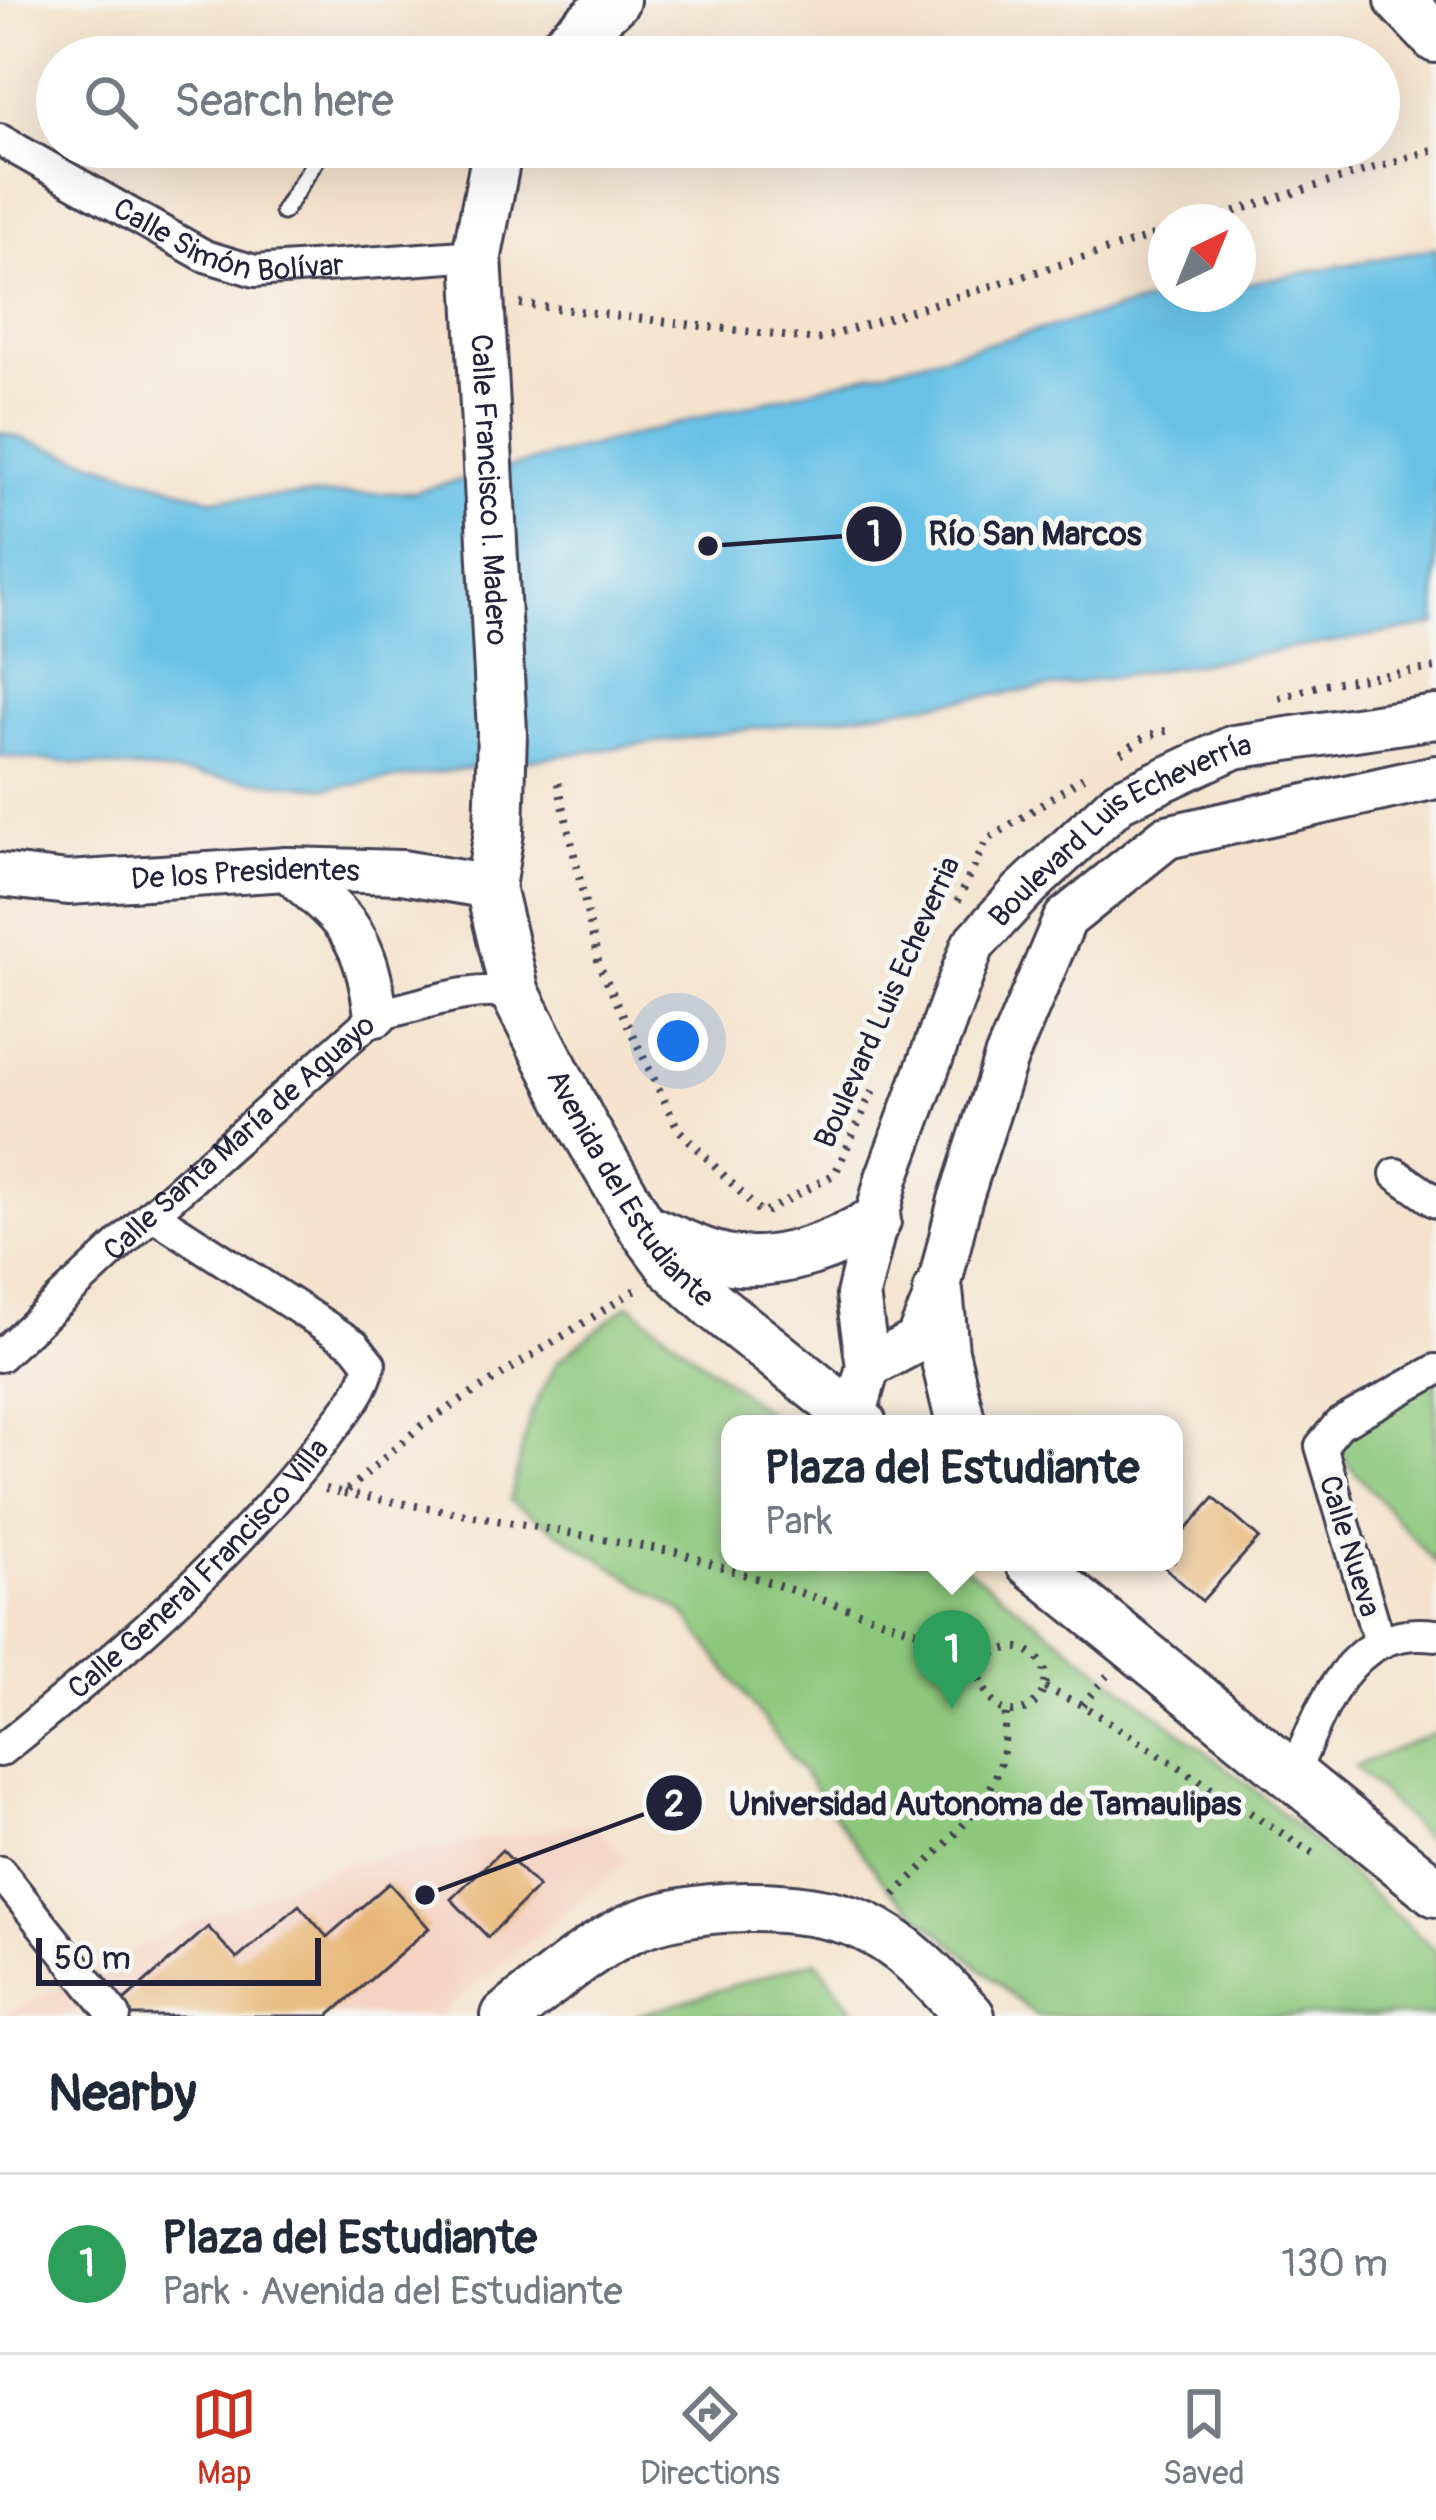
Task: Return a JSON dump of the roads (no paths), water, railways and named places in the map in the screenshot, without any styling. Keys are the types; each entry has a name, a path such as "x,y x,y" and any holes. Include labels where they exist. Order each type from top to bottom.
{"main road":[{"path":"576,36 615,0"},
{"path":"1400,0 1436,38"},
{"name":"Calle Francisco I. Madero","path":"490,887 499,832 502,732 479,291 495,168"},
{"name":"Boulevard Luis Echeverría","path":"859,1415 868,1367 858,1295 886,1178 973,945 1119,801 1234,747 1436,717"},
{"name":"Boulevard Luis Echeverría","path":"868,1367 916,1340 938,1291 960,1200 1000,1078 1065,919 1167,837 1436,778"},
{"path":"287,869 345,919 363,948 376,1015"},
{"name":"De los Presidentes","path":"0,874 68,883 287,869 403,872 490,887"},
{"name":"Avenida del Estudiante","path":"490,887 515,993 643,1228 672,1267 852,1415"},
{"path":"643,1228 707,1254 740,1261 800,1254 845,1239 876,1221"},
{"path":"938,1291 944,1352 959,1415"},
{"path":"1041,1571 1436,1892"},
{"path":"506,2016 596,1948 632,1928 688,1913 798,1909 865,1926 922,1965 970,2016"}],"street":[{"name":"Calle Simón Bolívar","path":"0,140 36,160"},
{"name":"Calle Simón Bolívar","path":"49,168 205,256 255,271 479,291"},
{"name":"Calle Santa María de Aguayo","path":"0,1356 376,1015 449,995 515,993"},
{"path":"1396,1174 1436,1202"},
{"name":"Calle General Francisco Villa","path":"0,1750 106,1667 290,1483 365,1386 370,1364 355,1345 152,1214"},
{"name":"Calle Nueva","path":"1379,1641 1321,1446 1339,1424 1436,1370"},
{"path":"1293,1774 1338,1678 1379,1641 1436,1635"},
{"path":"0,1872 115,2016"}],"lane":[{"path":"283,212 311,168"}],"water":[{"path":"1436,248 1436,625 1059,686 329,788 0,756 0,432 211,499 414,492 1140,304 1148,302 1148,312 1256,312 1256,282"}],"place":[{"name":"Río San Marcos","path":"708,546"},
{"name":"Plaza del Estudiante","path":"952,1709"},
{"name":"Universidad Autonoma de Tamaulipas","path":"425,1895"}]}
